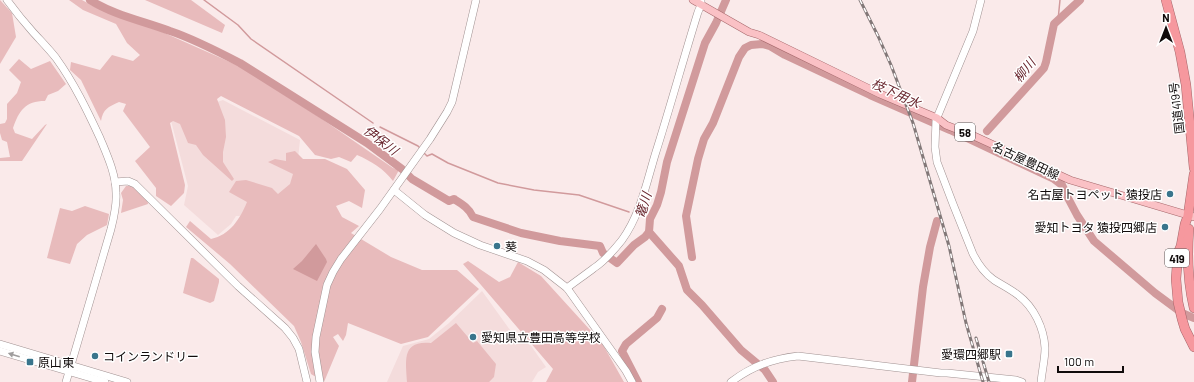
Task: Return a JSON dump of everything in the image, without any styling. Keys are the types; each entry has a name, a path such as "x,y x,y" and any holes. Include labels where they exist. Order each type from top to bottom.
{"highway":[{"name":"国道419号","path":"1166,0 1180,52 1186,85 1194,168"},
{"name":"419","path":"1194,174 1188,244 1190,288 1194,308"},
{"name":"419","path":"1191,217 1185,224 1181,246 1178,253 1176,279 1178,302 1182,319 1194,348"}],"main road":[{"name":"名古屋豊田線","path":"693,0 749,32 759,35 880,94 937,119 946,125 974,136 1070,180 1191,217"}],"street":[{"path":"7,0 55,58 75,87 92,119 103,145 115,182 116,209 66,382"},
{"path":"320,382 315,352 316,336 329,281 341,259 399,183 441,122 452,102 476,0"},
{"path":"981,0 972,31 937,119 935,148 939,167 973,254 984,271 994,280 1019,295 1031,308 1038,319 1044,342 1041,382"},
{"path":"567,288 596,267 614,249 632,225 643,198 698,12 703,5"},
{"path":"115,182 128,181 135,184 234,282 285,328 299,349 307,382"},
{"path":"394,190 426,215 454,233 480,245 527,261 544,270 567,288 626,371 632,382"},
{"path":"0,344 70,368 105,382"},
{"path":"0,350 127,382"},
{"path":"732,382 752,368 777,360 798,356 921,371 1016,380 1022,382"},
{"path":"942,373 947,376 997,382"}],"shaded area":[{"path":"0,0 12,13 16,37 0,64"},
{"path":"69,0 82,0 125,19 160,31 239,66 319,117 393,168 399,170 393,181 377,166 357,155 351,162 339,157 331,159 315,155 299,136 221,96 217,99 225,120 226,137 223,162 234,179 232,181 203,155 196,145 188,143 180,124 173,121 170,123 185,185 184,193 171,206 156,196 156,188 135,161 150,147 123,111 126,104 119,102 109,107 103,114 101,121 81,80 70,70 71,62 100,70 112,55 133,61 140,55 127,43 116,24 83,10"},
{"path":"145,0 191,0 225,25 222,33"},
{"path":"19,59 31,69 50,61 66,84 58,91 48,95 45,101 32,103 20,112 13,128 15,133 32,139 47,124 22,161 0,161 0,158 10,157 7,142 2,140 0,124 5,123 7,119 7,104 17,93 21,82 9,70"},
{"path":"223,100 300,140 296,177 274,215 236,216 231,224 218,235 184,205 188,186 170,117"},
{"path":"295,151 303,159 325,159 347,169 365,190 362,208 349,201 336,206 342,217 359,226 351,233 391,257 422,270 457,270 479,289 428,337 401,344 348,323 346,335 343,341 338,334 333,337 339,346 324,382 311,374 301,342 294,326 230,264 186,227 190,221 211,239 224,234 238,220 247,202 229,192 236,181 246,180 272,188 278,194 290,184 293,174 268,162 275,159 286,161 286,153"},
{"path":"126,186 133,186 147,198 148,204 121,213 123,200 121,193"},
{"path":"85,206 109,214 107,225 87,235 77,244 70,264 47,258 60,208 72,211"},
{"path":"316,244 327,262 317,281 293,269 302,261"},
{"path":"191,258 219,279 214,301 210,303 183,293"},
{"path":"468,261 499,282 510,277 518,262 541,276 602,343 624,382 546,382 553,369 463,264"},
{"name":"愛知県立豊田高等学校","path":"482,291 518,341 524,336 546,367 538,372 532,382 387,382 403,346 429,339 449,323"},
{"path":"456,323 473,343 477,341 496,364 494,377 489,382 407,382 406,360 410,348 421,343 431,343"}],"waterway":[{"name":"伊保川","path":"90,0 119,14 188,38 240,63 367,143 402,169 412,179 449,201 454,199 467,209 473,217 521,233 560,241 600,246 603,253 617,263 649,232"},
{"path":"204,0 238,25 251,39 373,123"},
{"name":"篭川","path":"726,0 705,43 667,162 657,205 650,219 649,232 679,266 687,290 741,350 765,370 773,382"},
{"path":"1058,20 1060,0"},
{"name":"柳川","path":"987,131 1044,68 1054,24 1080,0"},
{"name":"枝下用水","path":"692,257 686,216 698,159 704,139 713,123 739,57 745,48 751,45 762,44 770,46 785,55 870,95 950,130 1054,179 1062,185 1077,215 1094,241 1155,293 1182,313 1194,318"},
{"path":"380,127 418,146 421,149"},
{"path":"423,152 427,156 432,154 448,163 498,183 534,190 579,195 629,212"},
{"name":"柳川","path":"912,382 923,287 930,247 937,221"},
{"name":"枝下用水","path":"638,382 622,351 626,344 657,318 662,309"}],"railway":[{"path":"860,0 891,65 913,123 949,246 966,323 983,382"},
{"path":"976,338 989,382"}],"place":[{"name":"名古屋トヨペット 猿投店","path":"1170,194"},
{"name":"愛知トヨタ 猿投四郷店","path":"1165,227"},
{"name":"葵","path":"497,246"},
{"name":"愛知県立豊田高等学校","path":"473,337"},
{"name":"愛環四郷駅","path":"1009,354"},
{"name":"コインランドリー","path":"95,356"},
{"name":"原山東","path":"30,362"}]}
